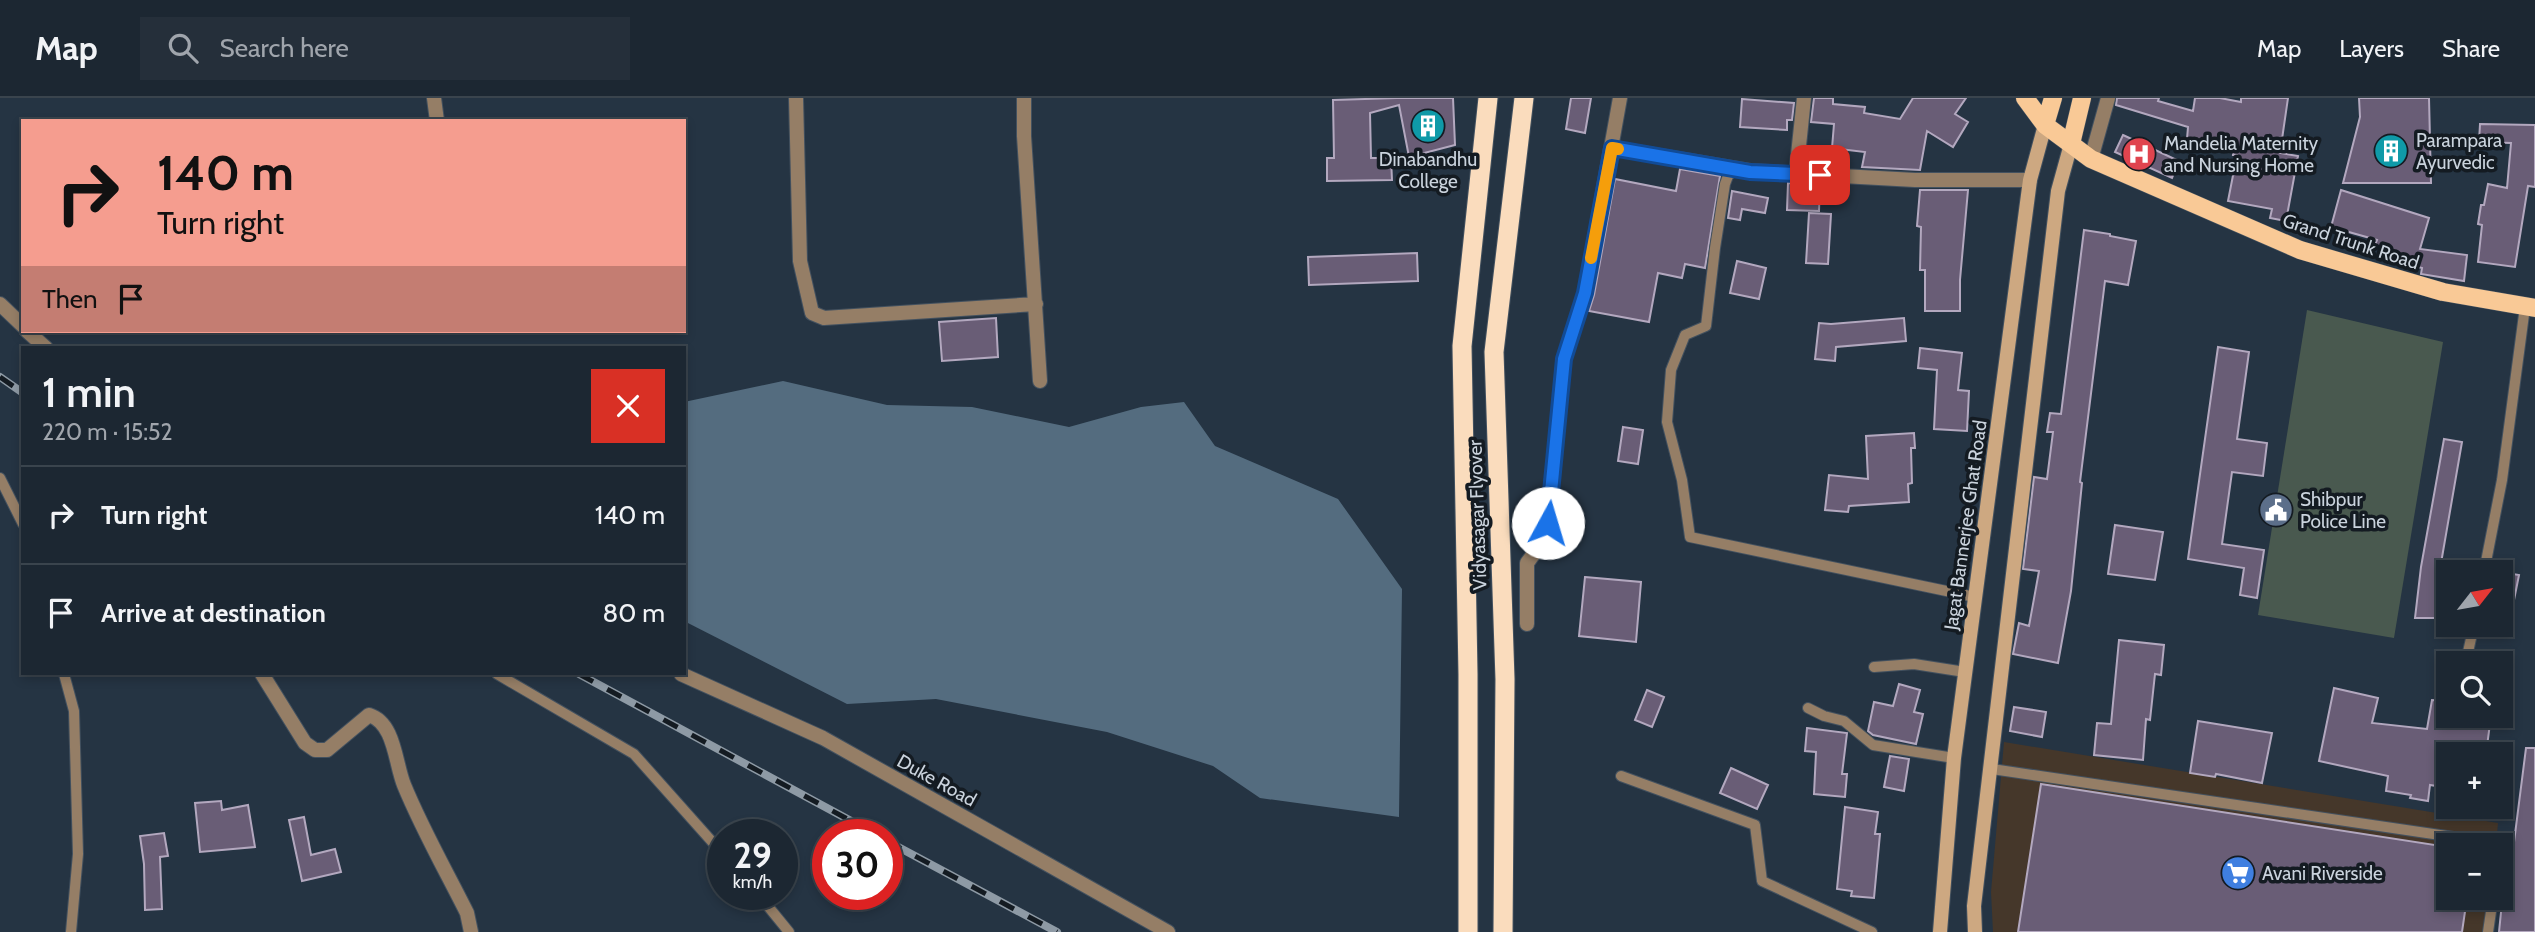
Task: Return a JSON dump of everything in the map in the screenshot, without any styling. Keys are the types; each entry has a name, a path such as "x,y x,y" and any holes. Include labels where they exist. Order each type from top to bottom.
{"highway":[{"name":"Vidyasagar Flyover","path":"1468,932 1468,674 1462,346 1488,98"},
{"name":"Vidyasagar Flyover","path":"1503,932 1505,679 1494,352 1524,98"}],"main road":[{"name":"Grand Trunk Road","path":"2025,98 2045,125 2091,159 2300,250 2443,292 2530,307"},
{"path":"2045,125 2053,98"},
{"path":"1975,932 1974,906 2058,191 2082,98"},
{"name":"Jagat Bannerjee Ghat Road","path":"1940,932 1954,758 1965,671 2030,180 2045,125"}],"street":[{"path":"434,98 437,119"},
{"path":"796,98 800,261 812,313 824,318 1036,304"},
{"path":"1024,98 1024,136 1040,381"},
{"path":"1527,624 1527,563 1546,537 1564,359 1585,293 1620,98"},
{"path":"1796,174 1804,98"},
{"path":"2091,159 2108,98"},
{"path":"1612,148 1735,169 1796,174 1915,180 2030,180"},
{"path":"0,304 21,324"},
{"path":"29,333 44,346"},
{"path":"263,675 305,743 315,750 327,750 369,715 377,717 387,729 404,785 467,913 471,932"},
{"name":"Duke Road","path":"683,675 823,738 1168,932"}],"lane":[{"path":"1735,169 1725,184 1714,248 1706,326 1685,335 1671,370 1667,422 1682,480 1690,537 1975,597"},
{"path":"2486,560 2530,307"},
{"path":"0,478 21,520"},
{"path":"1874,667 1914,664 1965,671"},
{"path":"64,675 74,711 78,841 71,932"},
{"path":"499,675 634,754 707,836"},
{"path":"1808,708 1844,721 1873,746 1954,758"},
{"path":"1992,769 2436,834"},
{"path":"1622,776 1755,825 1762,881 1872,932"},
{"path":"771,910 789,932"},
{"path":"2488,932 2492,910"}],"shaded area":[{"name":"Avani Riverside","path":"2004,742 2436,813 2436,819 2474,819 2498,823 2497,833 2436,833 2436,910 2491,910 2488,932 1993,932 1991,892"}],"green space":[{"path":"2307,310 2443,342 2394,638 2258,615"}],"water":[{"path":"783,381 887,405 972,407 1069,427 1141,407 1184,402 1215,446 1338,499 1402,589 1399,817 1260,798 1213,766 1107,732 936,699 847,704 686,622 686,402"}],"building":[{"path":"1453,98 1455,145 1409,157 1399,105 1370,113 1371,158 1391,158 1392,180 1327,181 1327,158 1334,158 1333,100"},
{"path":"1571,98 1591,98 1585,133 1566,129"},
{"path":"1814,98 1833,98 1833,104 1865,107 1864,113 1900,119 1913,98 1966,98 1955,114 1968,122 1953,147 1927,131 1920,170 1862,167 1865,152 1832,148 1834,124 1811,122"},
{"path":"2117,98 2159,98 2158,101 2193,111 2195,98 2220,98 2241,102 2241,98 2288,98 2280,153 2298,156 2286,221 2270,218 2272,209 2228,201 2237,155 2233,155 2234,147 2187,139 2188,127 2116,105"},
{"name":"Parampara Ayurvedic","path":"2359,98 2429,98 2431,183 2343,183 2360,117"},
{"path":"1742,99 1794,103 1792,120 1787,120 1787,130 1740,127"},
{"path":"2480,124 2535,125 2535,187 2528,186 2515,267 2478,262 2481,205 2484,205 2488,184 2507,188 2511,143 2479,142"},
{"path":"2123,135 2179,161 2172,178 2115,152"},
{"path":"1680,169 1720,176 1705,268 1685,264 1682,278 1658,273 1649,322 1589,311 1615,179 1676,191"},
{"path":"1788,183 1820,184 1819,211 1787,210"},
{"path":"1920,190 1968,190 1960,311 1925,311 1925,270 1920,270 1921,227 1917,226"},
{"path":"2341,190 2429,218 2420,249 2467,255 2464,281 2421,274 2422,268 2406,264 2408,257 2375,245 2377,240 2331,227"},
{"path":"1732,191 1768,198 1765,213 1742,209 1740,220 1728,218"},
{"path":"1809,213 1831,214 1828,264 1806,263"},
{"path":"2084,230 2136,241 2128,285 2105,281 2080,482 2071,591 2058,663 2013,654 2019,623 2029,626 2039,571 2023,569 2034,477 2047,479 2053,432 2047,432 2050,413 2061,414"},
{"path":"1417,253 1418,281 1309,285 1308,257"},
{"path":"1737,261 1766,268 1759,299 1730,293"},
{"path":"996,318 998,357 942,361 939,322"},
{"path":"1904,318 1906,341 1836,347 1835,361 1815,359 1819,323"},
{"path":"2218,347 2249,352 2237,439 2267,443 2263,476 2232,472 2222,544 2264,550 2257,598 2240,595 2244,568 2188,559"},
{"path":"1920,348 1962,353 1958,390 1969,391 1967,431 1934,429 1937,370 1918,368"},
{"path":"1623,427 1643,430 1638,464 1618,461"},
{"path":"1914,433 1915,448 1911,448 1912,483 1908,484 1909,502 1849,506 1848,512 1825,510 1829,475 1868,479 1866,436"},
{"path":"2444,439 2462,442 2442,560 2436,560 2436,618 2415,618 2421,567"},
{"path":"2115,525 2163,532 2155,580 2108,574"},
{"path":"2513,574 2519,575 2513,605"},
{"path":"1585,577 1641,582 1636,642 1579,636"},
{"path":"2119,640 2164,645 2161,675 2155,674 2150,720 2146,719 2143,760 2094,755 2097,723 2111,724"},
{"path":"1899,684 1920,690 1914,712 1923,714 1916,744 1873,735 1868,731 1874,702 1893,706"},
{"path":"2334,688 2378,698 2372,723 2427,729 2432,700 2436,700 2436,728 2489,728 2488,742 2436,742 2436,786 2430,785 2428,801 2386,791 2388,776 2319,761"},
{"path":"1647,690 1664,697 1652,727 1635,720"},
{"path":"2014,707 2046,712 2042,737 2010,731"},
{"path":"2198,721 2272,733 2262,783 2216,774 2215,777 2190,773"},
{"path":"1807,728 1847,733 1842,774 1847,774 1845,797 1814,794 1816,752 1805,751"},
{"path":"2526,748 2535,748 2535,932 2499,932 2501,910 2513,910 2513,850"},
{"path":"1890,756 1909,759 1904,791 1884,787"},
{"path":"1731,768 1768,785 1757,809 1720,793"},
{"name":"Avani Riverside","path":"2041,784 2436,845 2436,910 2465,910 2462,932 2018,932"},
{"path":"221,801 222,810 248,805 255,847 200,852 195,803"},
{"path":"1845,807 1878,812 1875,834 1880,834 1874,898 1851,896 1852,891 1837,889"},
{"path":"304,817 311,855 335,849 341,872 302,881 289,820"},
{"path":"164,833 168,856 160,857 162,909 145,910 144,864 140,836"}],"railway":[{"path":"0,377 21,392"},
{"path":"581,675 847,819"},
{"path":"903,850 1057,932"}],"slow traffic":[{"path":"1591,258 1612,148 1618,149"}],"place":[{"name":"Dinabandhu College","path":"1428,126"},
{"name":"Parampara Ayurvedic","path":"2391,151"},
{"name":"Mandelia Maternity and Nursing Home","path":"2139,154"},
{"name":"Shibpur Police Line","path":"2276,510"},
{"name":"Avani Riverside","path":"2238,873"}],"route":[{"path":"1548,523 1564,359 1585,293 1612,148 1750,172 1820,175"}]}
